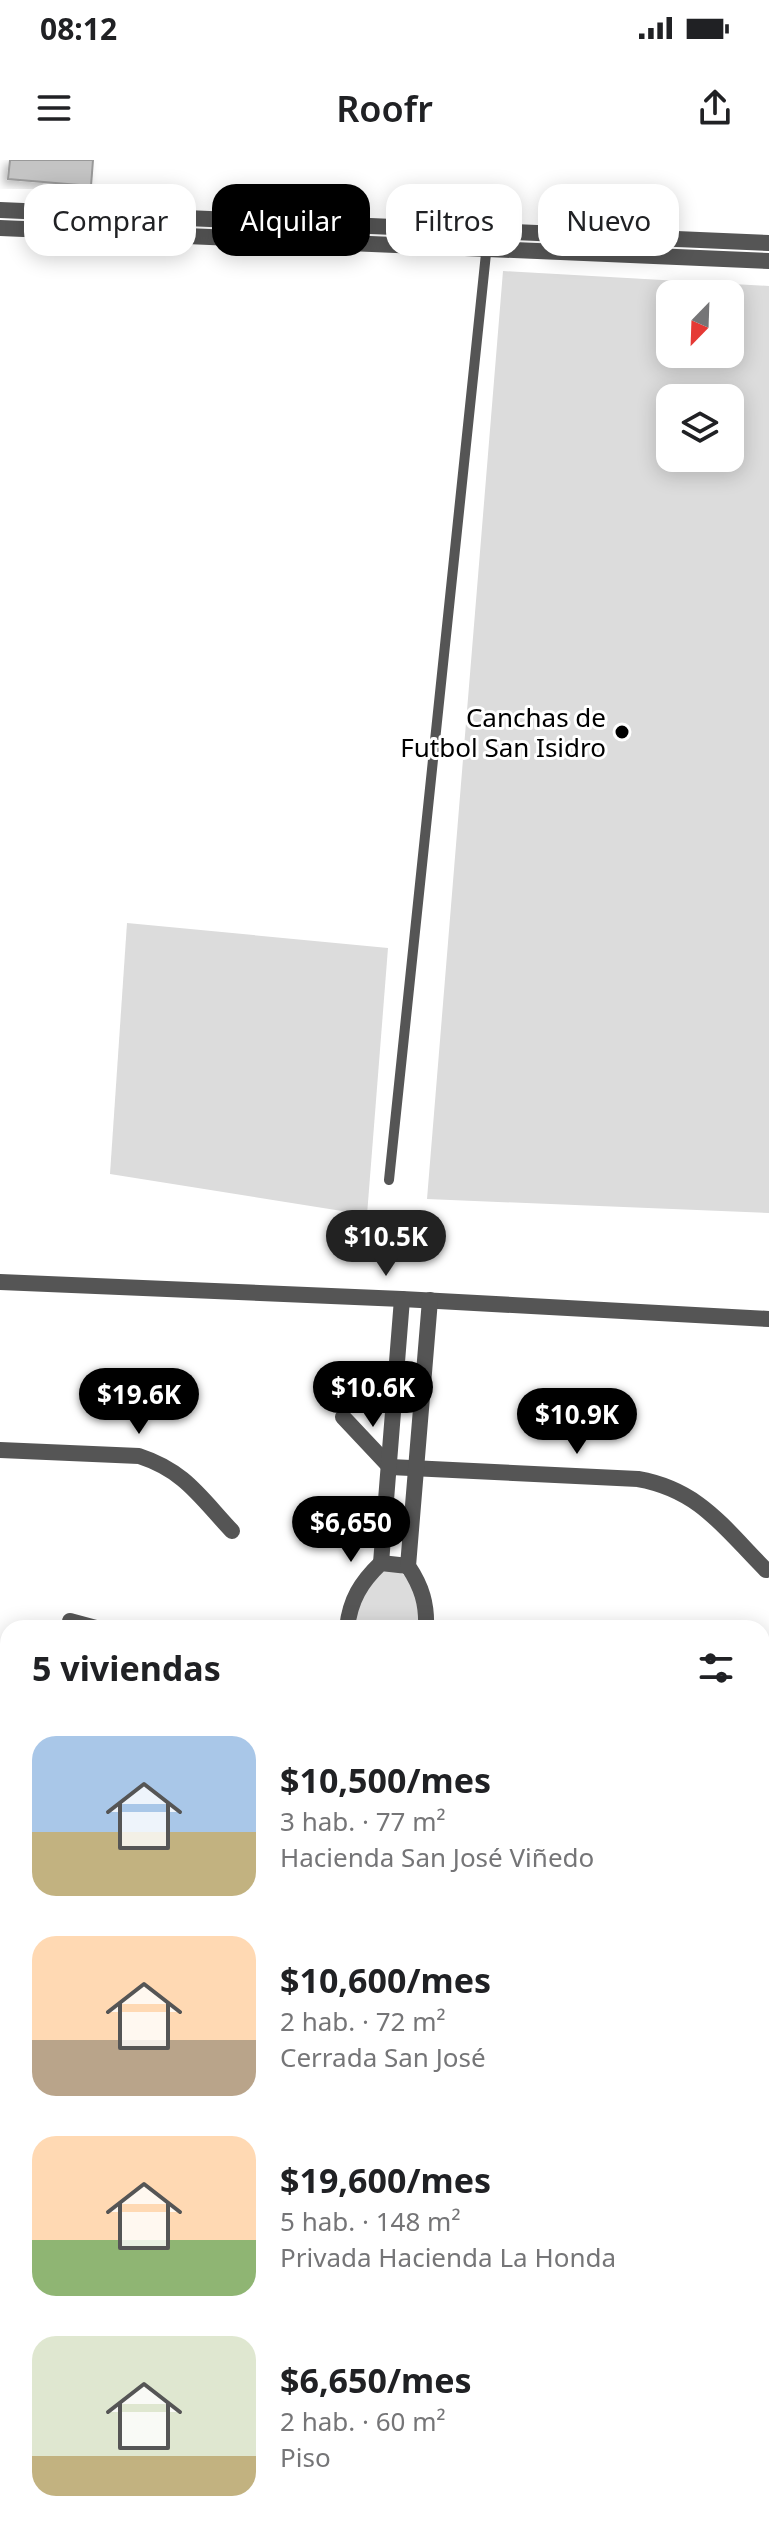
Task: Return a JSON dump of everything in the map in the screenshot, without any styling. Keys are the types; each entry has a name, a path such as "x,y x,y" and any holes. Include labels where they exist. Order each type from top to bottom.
{"street":[{"path":"0,210 24,211"},
{"path":"0,228 24,229"},
{"path":"522,232 769,243"},
{"path":"736,241 736,260"},
{"path":"522,251 769,261"},
{"path":"0,1282 430,1300 769,1319"},
{"path":"349,1620 357,1590 381,1563 402,1299"},
{"path":"426,1620 423,1592 408,1566 430,1300"},
{"path":"343,1417 390,1467 638,1479 661,1483 698,1502 766,1570"},
{"path":"0,1450 139,1456 160,1463 181,1475 232,1531"},
{"path":"381,1563 408,1566"}],"lane":[{"path":"389,1180 486,256"}],"shaded area":[{"name":"Canchas de Futbol San Isidro","path":"503,271 663,280 656,280 656,368 744,368 744,285 769,286 769,1213 427,1199"},
{"path":"127,923 388,948 367,1215 110,1174"},
{"path":"382,1569 394,1571 410,1580 422,1620 352,1620 356,1601"}],"building":[{"path":"10,160 93,160 91,184 8,179"}],"place":[{"name":"Canchas de Futbol San Isidro","path":"622,732"}]}
